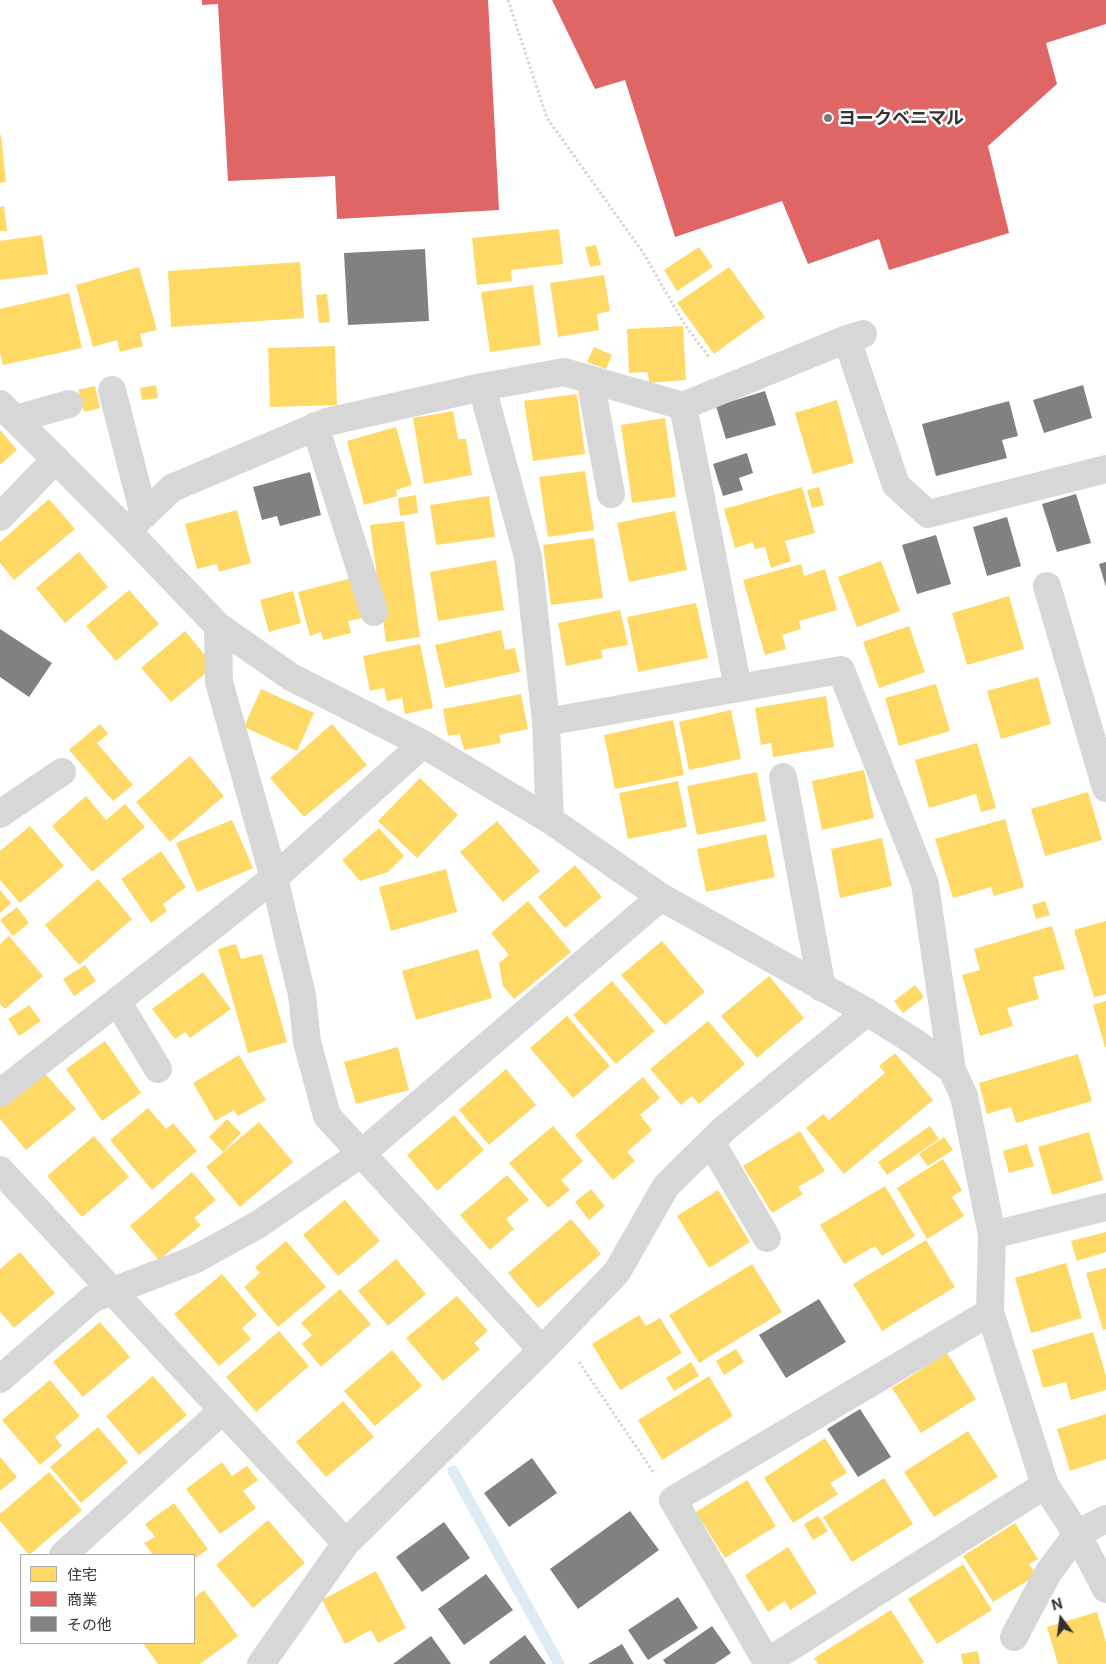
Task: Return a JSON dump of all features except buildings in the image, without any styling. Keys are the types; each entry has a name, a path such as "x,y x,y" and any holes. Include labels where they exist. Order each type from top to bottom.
{"street":[{"path":"136,523 172,488 327,422 482,387 564,372 683,406 855,337 896,485 928,514 1106,469"},
{"path":"590,379 611,494"},
{"path":"482,387 528,557 546,722 550,820"},
{"path":"112,390 136,523"},
{"path":"8,411 69,404"},
{"path":"683,406 738,688"},
{"path":"8,411 56,459 136,523 218,626 291,677 423,744 550,820 661,897 867,1012 913,1041 952,1070"},
{"path":"315,426 374,612"},
{"path":"0,517 56,459"},
{"path":"1047,586 1106,788"},
{"path":"218,626 219,682 274,878 302,995 306,1042 327,1116 551,1341"},
{"path":"546,722 842,670 925,884 952,1070 964,1096 992,1235 990,1312 1045,1485 1077,1534 1106,1589"},
{"path":"0,1093 274,878 423,744"},
{"path":"0,814 62,772"},
{"path":"783,777 822,988"},
{"path":"0,1379 92,1299 196,1258 251,1228 362,1153 661,897"},
{"path":"117,1001 158,1069"},
{"path":"261,1664 346,1543 551,1341 617,1272 666,1186 724,1129 867,1012"},
{"path":"711,1142 767,1238"},
{"path":"0,1170 346,1543"},
{"path":"992,1235 1106,1207"},
{"path":"990,1312 673,1500 767,1663 1045,1485"},
{"path":"64,1554 223,1410"},
{"path":"1014,1637 1048,1574 1077,1534 1106,1519"}],"path":[{"path":"508,0 547,118 642,251 685,325 730,386"},
{"path":"551,1341 673,1500"}],"waterway":[{"path":"453,1471 559,1664"}],"place":[{"name":"ヨークベニマル","path":"828,118"}]}
